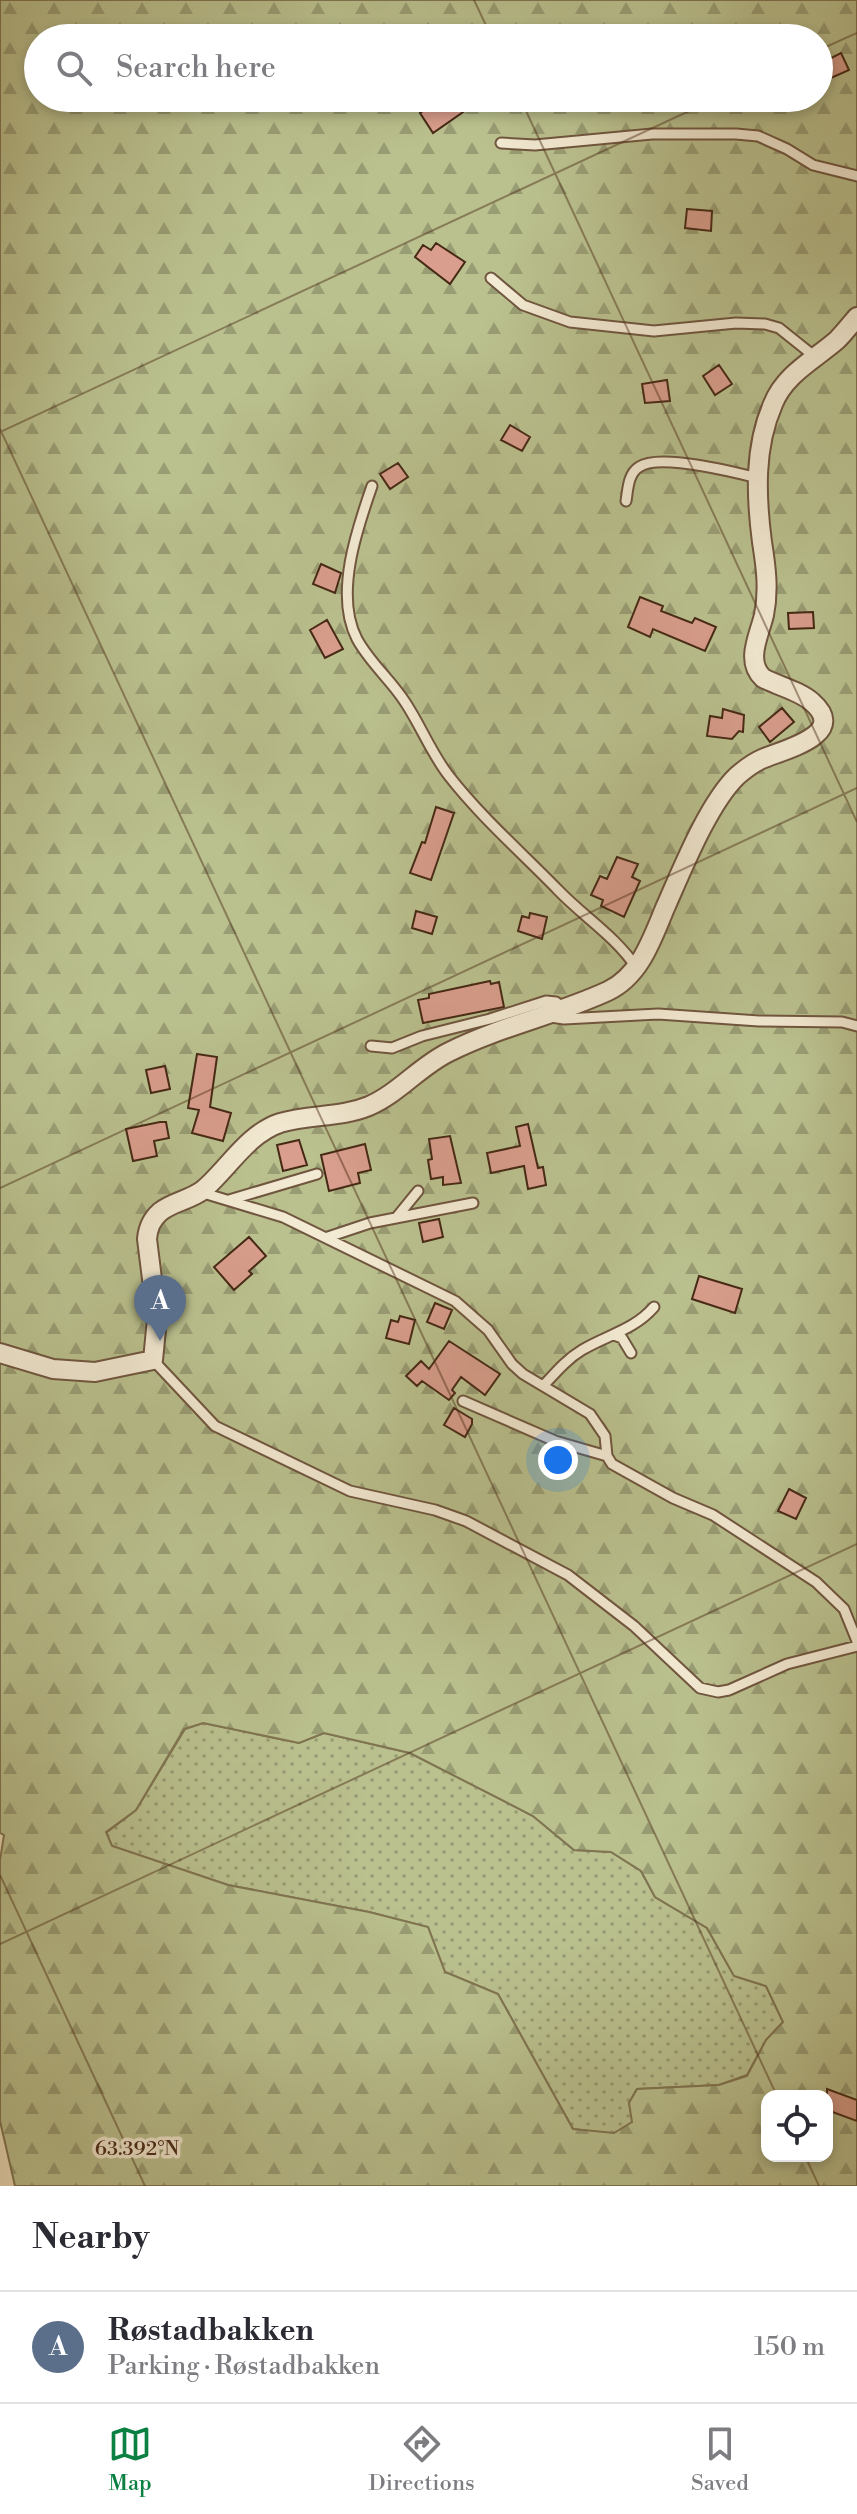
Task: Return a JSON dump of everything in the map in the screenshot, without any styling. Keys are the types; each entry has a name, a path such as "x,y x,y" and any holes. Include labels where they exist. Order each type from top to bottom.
{"street":[{"path":"0,1353 53,1369 95,1372 153,1360 157,1319 147,1239 149,1227 160,1212 200,1192 265,1130 299,1119 352,1113 394,1091 444,1054 499,1029 556,1012 610,990 636,967 652,940 719,797 729,784 749,766 808,742 822,726 820,714 811,702 763,678 757,673 754,663 764,614 767,575 758,478 762,431 783,386 835,341 857,317"}],"lane":[{"path":"501,143 535,145 652,134 758,136 813,165 857,176"},
{"path":"491,278 523,305 570,322 654,331 736,323 765,324 779,328 814,356"},
{"path":"626,501 630,476 640,465 693,465 758,478"},
{"path":"372,486 354,536 346,609 356,637 403,697 449,776 570,902 622,946 636,967"},
{"path":"371,1046 392,1048 422,1036 546,1001 556,1002 556,1012 564,1019 658,1014 831,1022 857,1026"},
{"path":"226,1201 317,1174"},
{"path":"396,1218 418,1191"},
{"path":"153,1360 215,1426 350,1491 435,1510 466,1521 568,1575 634,1626 700,1688 718,1692 729,1690 787,1664 857,1644 844,1609 816,1582 713,1515 612,1464 607,1456 605,1436 590,1414 523,1374 488,1330 455,1301 328,1237 268,1212 200,1192"},
{"path":"328,1237 370,1223 473,1203"},
{"path":"544,1385 576,1354 632,1326 654,1307"},
{"path":"614,1335 622,1338 631,1353"},
{"path":"463,1401 555,1441 607,1456"}],"green space":[{"path":"0,0 857,0 857,2186 15,2186 0,2121 0,1860 4,1835 0,1833","holes":["203,1723 299,1743 324,1733 410,1753 533,1816 574,1850 611,1852 641,1871 655,1897 707,1928 734,1976 766,1986 783,2022 766,2040 747,2076 719,2085 637,2089 629,2103 632,2122 614,2133 573,2129 498,1994 445,1972 428,1927 369,1912 228,1885 112,1846 106,1832 136,1810 184,1729"]},
{"path":"203,1723 299,1743 324,1733 410,1753 533,1816 574,1850 611,1852 641,1871 655,1897 707,1928 734,1976 766,1986 783,2022 766,2040 747,2075 719,2085 637,2089 629,2103 633,2122 614,2134 573,2129 498,1994 445,1972 428,1927 369,1912 228,1885 112,1846 106,1833 136,1810 185,1729"}],"building":[{"path":"841,53 849,70 833,77 833,57"},
{"path":"421,112 463,112 433,133"},
{"path":"687,209 712,211 711,231 685,228"},
{"path":"436,243 465,262 450,284 415,257 423,245 431,250"},
{"path":"719,365 732,384 715,395 703,376"},
{"path":"667,380 670,401 645,403 642,384"},
{"path":"510,425 530,437 522,451 501,440"},
{"path":"398,463 408,477 390,489 380,474"},
{"path":"321,564 341,573 335,593 313,584"},
{"path":"640,597 663,606 661,611 692,623 695,618 716,627 705,651 653,629 650,637 628,627"},
{"path":"813,612 814,628 789,629 788,613"},
{"path":"327,620 343,649 325,658 310,630"},
{"path":"782,708 794,722 770,742 759,727"},
{"path":"723,709 744,715 743,732 739,731 732,739 707,736 710,716 722,718"},
{"path":"436,807 454,813 431,880 410,873 422,842 425,843"},
{"path":"617,857 638,864 632,877 640,881 624,917 601,906 603,900 591,895 600,876 607,879"},
{"path":"416,911 437,917 432,934 412,928"},
{"path":"530,913 547,917 542,939 518,931 522,916 529,918"},
{"path":"490,981 491,984 499,982 504,1007 423,1023 418,1000 429,998 429,994"},
{"path":"197,1054 217,1057 210,1107 231,1113 223,1141 192,1133 199,1110 188,1108"},
{"path":"165,1066 170,1089 151,1093 146,1070"},
{"path":"166,1122 169,1138 154,1141 157,1156 133,1161 126,1129"},
{"path":"528,1124 538,1168 543,1167 546,1185 528,1189 524,1166 491,1173 487,1153 520,1146 516,1127"},
{"path":"450,1136 461,1183 443,1185 443,1177 431,1179 429,1139"},
{"path":"299,1140 307,1165 283,1171 277,1145"},
{"path":"365,1144 371,1170 358,1173 360,1183 329,1191 321,1155"},
{"path":"439,1219 443,1237 423,1242 419,1223"},
{"path":"249,1237 266,1256 234,1290 214,1267"},
{"path":"699,1276 742,1289 735,1313 692,1299"},
{"path":"435,1303 452,1310 444,1329 427,1322"},
{"path":"400,1316 415,1320 409,1344 386,1338 391,1320 398,1322"},
{"path":"449,1341 500,1374 485,1395 461,1377 449,1400 422,1381 417,1386 406,1376 421,1361 429,1369"},
{"path":"454,1408 472,1419 465,1437 444,1425"},
{"path":"789,1489 806,1498 796,1519 778,1511"},
{"path":"833,2091 857,2100 857,2121 833,2112"}],"place":[{"name":"Røstadbakken","path":"160,1341"}]}
